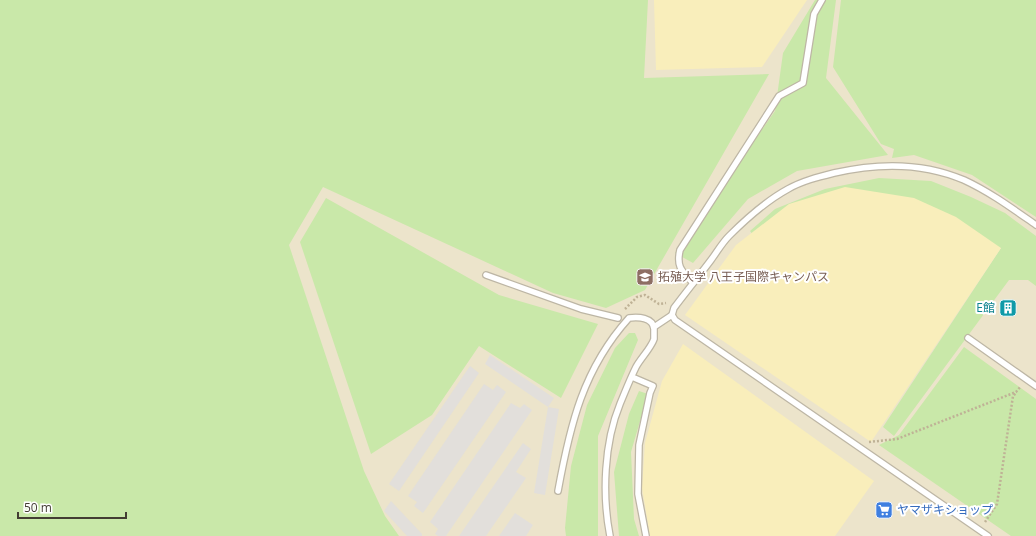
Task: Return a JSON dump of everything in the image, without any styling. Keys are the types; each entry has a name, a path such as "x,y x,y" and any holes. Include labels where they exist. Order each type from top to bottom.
{"lane":[{"path":"693,283 680,269 678,259 680,250 779,96 803,83 814,14 822,0"},
{"path":"654,327 672,315 674,308 728,237 745,220 767,202 789,188 815,178 863,167 908,166 936,170 964,180 991,195 1036,224"},
{"path":"486,275 581,309 618,318"},
{"path":"672,315 675,320 988,536"},
{"path":"558,491 564,455 573,418 581,395 594,368 610,340 629,318 640,317 649,321 654,327 654,338 636,367 620,405 610,442 606,472 606,498 610,536"},
{"path":"968,338 1036,386"},
{"path":"632,377 653,386 650,393 639,445 638,494 646,536"}],"path":[{"path":"984,524 997,504 1013,396 1027,379"},
{"path":"867,442 897,438 1016,392"}],"shaded area":[{"name":"拓殖大学 八王子国際キャンパス","path":"583,0 1036,0 1036,536 367,536 259,222"},
{"path":"490,355 554,398 548,407 485,364"},
{"path":"470,366 479,373 399,491 389,484"},
{"path":"484,384 493,390 497,385 506,392 423,513 414,506 417,502 408,496"},
{"path":"511,403 520,408 524,404 532,410 446,536 438,536 435,534 438,529 430,522"},
{"path":"548,407 559,409 545,495 534,493"},
{"path":"523,443 531,449 516,472 526,478 486,536 459,536"},
{"path":"391,501 422,534 422,536 407,536 384,511"},
{"path":"515,513 533,525 526,536 499,536"}],"green space":[{"path":"0,0 648,0 644,78 769,74 645,290 606,308 553,293 323,187 289,245 364,471 385,516 399,536 0,536"},
{"path":"815,0 836,0 826,78 888,155 797,171 748,199 693,263 675,253 775,111 783,53"},
{"path":"841,0 1036,0 1036,217 972,175 914,155 892,158 894,149 881,144 833,67"},
{"path":"879,178 931,181 1005,213 1036,236 1036,286 1028,280 1009,280 894,436 883,427 1001,248 757,240 750,231 775,209 825,189"},
{"path":"326,198 499,295 598,324 561,398 479,346 432,415 371,454 300,242"},
{"path":"629,333 635,333 638,340 598,436 598,536 566,536 565,528 571,466 587,405 615,348"},
{"path":"964,347 1036,399 1036,536 1011,536 879,445 899,435"},
{"path":"639,391 648,394 631,452 634,519 639,536 619,536 614,472 629,414"}],"sand":[{"path":"654,0 807,0 762,67 656,70"},
{"path":"845,187 914,198 956,217 1001,248 871,442 685,315 736,245 789,204"},
{"path":"683,344 874,481 835,536 650,536 642,488 645,443 662,381"}],"place":[{"name":"拓殖大学 八王子国際キャンパス","path":"645,277"},
{"name":"E館","path":"1008,308"},
{"name":"ヤマザキショップ","path":"884,510"}]}
